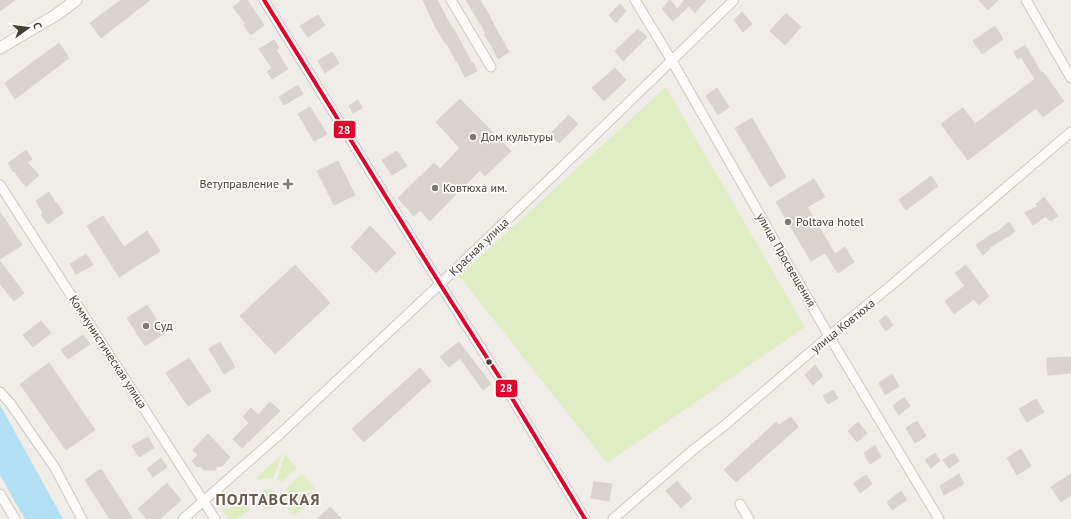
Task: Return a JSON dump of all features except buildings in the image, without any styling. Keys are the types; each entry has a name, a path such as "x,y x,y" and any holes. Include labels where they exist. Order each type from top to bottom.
{"street":[{"path":"0,48 56,15 76,0"},
{"path":"264,0 586,519"},
{"path":"451,0 491,67"},
{"name":"улица Просвещения","path":"635,0 672,61 829,336 939,519"},
{"name":"Красная улица","path":"183,519 281,433 440,284 734,0"},
{"path":"1026,0 1071,78"},
{"name":"улица Ковтюха","path":"613,519 1071,132"},
{"name":"Коммунистическая улица","path":"0,185 215,519"},
{"path":"0,392 10,402 55,468 82,519"},
{"path":"0,494 14,519"},
{"path":"740,504 749,519"}],"green space":[{"path":"666,87 805,327 607,463 459,276"},
{"path":"282,454 273,479 265,478 259,480 256,478"},
{"path":"285,454 297,468 281,482 277,480"},
{"path":"302,474 316,489 288,494 286,489"},
{"path":"264,489 272,489 278,495 278,503 272,509 264,509 258,503 258,495"},
{"path":"318,491 320,493 294,516 287,508 289,496"},
{"path":"249,505 250,509 238,519 228,519 222,509"}],"water":[{"path":"0,405 63,519 25,519 0,475"}],"transit line":[{"name":"28","path":"264,0 498,375 585,519"}],"place":[{"name":"Дом культуры","path":"473,137"},
{"name":"Ветуправление","path":"288,184"},
{"name":"Ковтюха им.","path":"435,188"},
{"name":"Poltava hotel","path":"788,222"},
{"name":"Суд","path":"146,326"}],"district":[{"name":"ПОЛТАВСКАЯ","path":"268,499"}]}
